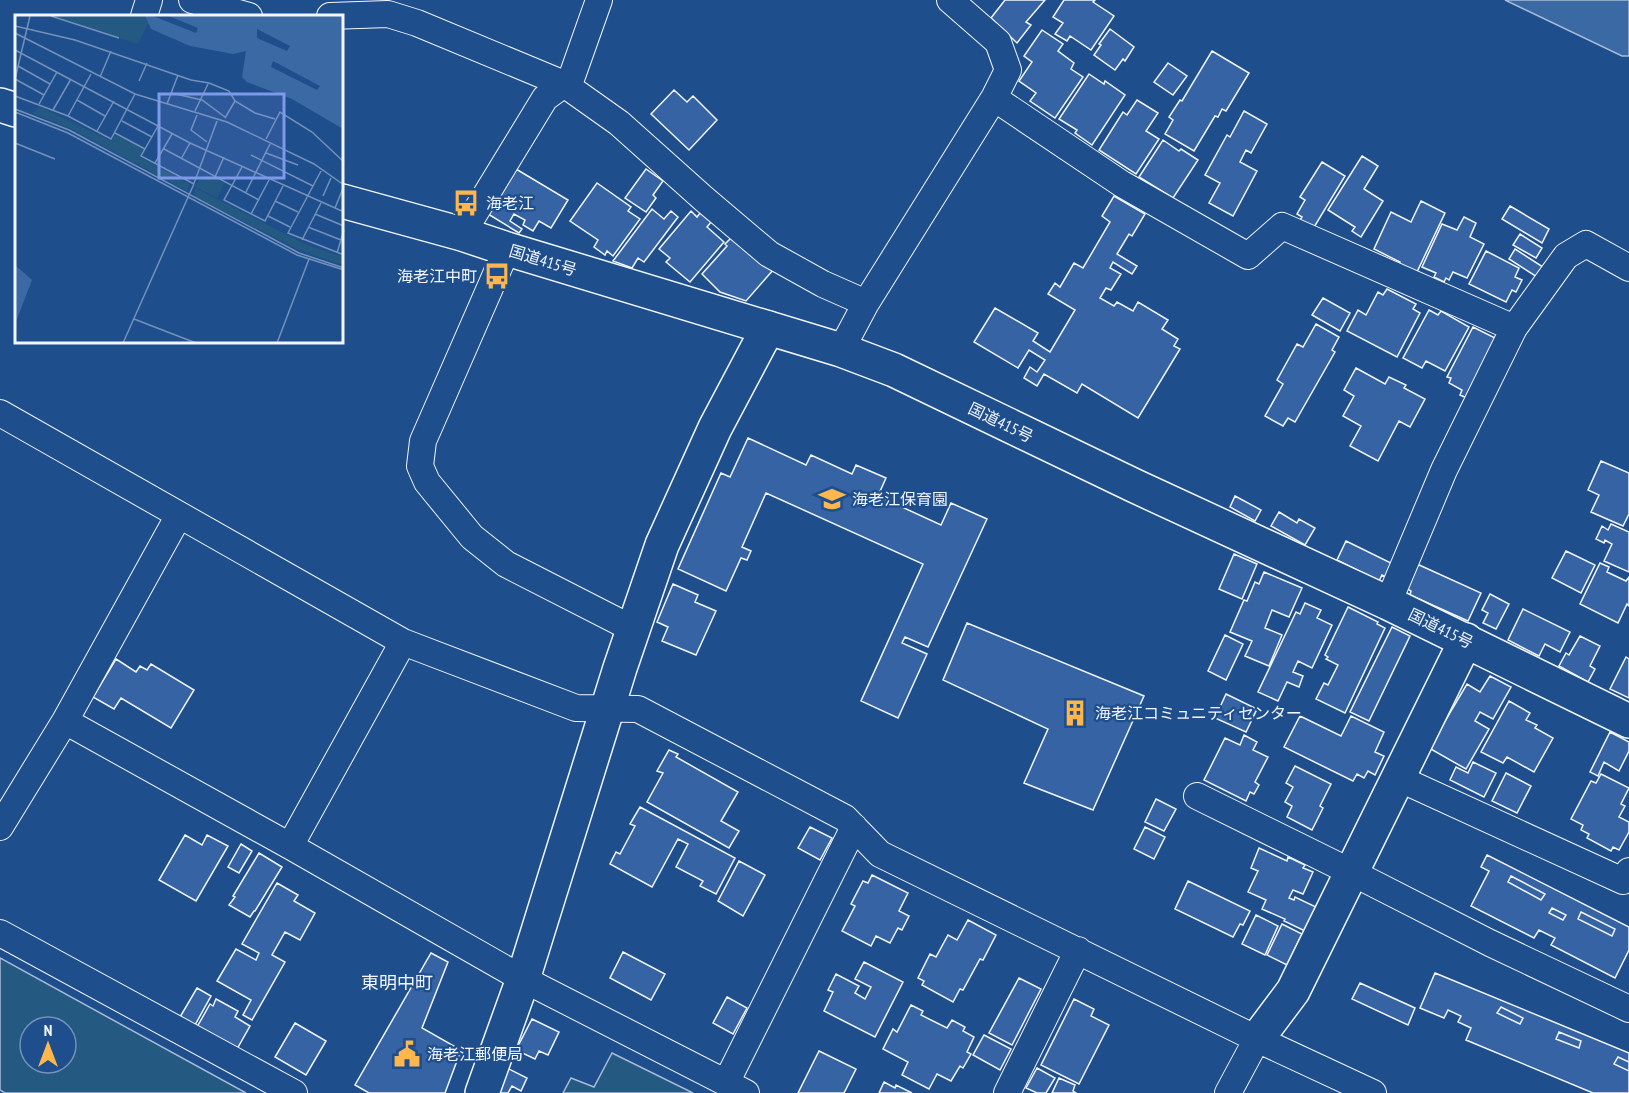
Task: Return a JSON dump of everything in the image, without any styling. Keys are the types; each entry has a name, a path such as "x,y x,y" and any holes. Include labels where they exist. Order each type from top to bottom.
{"main road":[{"path":"0,105 15,110"},
{"name":"国道415号","path":"344,202 462,234 841,350 894,370 1135,486 1466,640 1629,721"},
{"path":"482,1093 523,980 633,629 663,544 715,428 768,328"},
{"path":"1267,1026 1293,991 1466,640"}],"street":[{"path":"144,15 149,0"},
{"path":"192,0 245,15"},
{"path":"462,234 545,98 571,79 599,0"},
{"path":"841,350 866,303 994,98 1008,70 998,42 950,0"},
{"path":"344,16 388,14 417,23 564,84 619,123 704,200 769,254 823,284 866,303"},
{"path":"994,98 1122,184 1248,256 1282,226 1514,328"},
{"path":"1388,603 1444,470 1514,328 1566,256 1586,244 1629,268"},
{"path":"507,249 423,441 420,466 427,482 472,537 506,564 633,629"},
{"path":"0,413 403,642 576,708 638,709 845,818 880,854 1078,950 1267,1026 1373,1093"},
{"path":"0,827 65,721 179,516"},
{"path":"290,846 403,642"},
{"path":"65,721 290,846 523,980 736,1088 854,827"},
{"path":"1398,778 1623,881 1629,871"},
{"path":"1197,796 1490,943 1629,1009"},
{"path":"0,933 294,1093"},
{"path":"1007,1093 1078,950"},
{"path":"1228,1093 1267,1026"}],"shaded area":[{"path":"1505,0 1629,0 1629,56 1622,56"},
{"path":"0,958 246,1093 5,1093 0,1090"},
{"path":"612,1053 693,1093 563,1093 571,1078 594,1087"}],"building":[{"path":"1005,0 1045,0 1026,22 1031,25 1017,43 991,18"},
{"path":"1064,0 1095,0 1093,2 1114,16 1091,50 1070,36 1067,41 1055,34 1063,23 1053,17"},
{"path":"1110,29 1134,47 1125,61 1123,59 1115,70 1094,55"},
{"path":"1042,30 1063,44 1058,51 1074,63 1071,69 1083,77 1055,118 1030,101 1036,93 1019,81 1032,62 1024,56"},
{"path":"1212,51 1249,73 1226,111 1222,109 1218,117 1215,116 1194,151 1165,134 1173,120 1169,117 1180,100 1182,101"},
{"path":"1168,63 1187,76 1173,95 1154,82"},
{"path":"1089,74 1104,84 1105,81 1125,95 1092,145 1075,133 1077,130 1059,119"},
{"path":"674,90 687,102 693,96 717,120 689,150 651,114"},
{"path":"1137,100 1158,113 1146,131 1159,139 1136,174 1099,150 1123,112 1127,115"},
{"path":"1244,111 1267,124 1251,153 1246,150 1240,162 1257,171 1233,216 1209,203 1220,183 1205,175 1227,135 1230,137"},
{"path":"1163,140 1198,160 1173,198 1139,177"},
{"path":"1362,156 1378,166 1364,189 1383,201 1361,237 1352,231 1355,227 1328,210"},
{"path":"1322,162 1345,176 1313,229 1300,220 1302,217 1297,214 1305,200 1300,197"},
{"path":"516,169 568,200 551,228 539,221 533,231 523,225 525,220 514,214 510,221 522,229 519,233 488,214"},
{"path":"646,169 663,181 653,195 656,198 646,212 625,198"},
{"path":"597,183 631,207 628,211 640,219 613,256 607,251 605,255 594,247 598,240 570,221"},
{"path":"1114,196 1145,214 1132,236 1129,234 1117,254 1137,266 1132,274 1113,262 1110,268 1121,274 1111,290 1106,288 1100,298 1114,306 1117,302 1133,311 1138,302 1168,320 1162,329 1178,339 1174,346 1180,349 1138,418 1082,384 1077,393 1044,374 1037,386 1024,378 1030,367 1037,372 1045,360 1029,350 1018,368 974,342 995,308 1038,333 1033,341 1050,352 1075,310 1048,294 1055,283 1060,287 1074,263 1083,268 1110,222 1102,216"},
{"path":"1421,201 1445,213 1416,274 1397,268 1400,262 1374,249 1391,212 1411,222"},
{"path":"1510,206 1549,229 1542,243 1502,219"},
{"path":"652,209 664,219 671,211 678,217 644,262 638,258 632,268 613,261"},
{"path":"691,211 697,217 700,213 711,222 707,227 724,242 690,282 666,262 670,258 659,249"},
{"path":"1464,217 1476,223 1470,237 1484,244 1467,278 1453,272 1449,280 1446,278 1444,282 1434,277 1436,273 1422,267 1442,224 1457,230"},
{"path":"1520,234 1542,248 1536,258 1513,245"},
{"path":"733,236 774,269 746,301 720,292 702,274"},
{"path":"1515,249 1543,267 1537,277 1509,259"},
{"path":"1486,251 1519,268 1515,277 1522,280 1516,292 1512,290 1506,302 1469,284"},
{"path":"1387,289 1416,304 1413,309 1420,313 1397,357 1347,331 1358,310 1366,315 1378,292 1383,295"},
{"path":"1323,298 1350,313 1340,331 1312,315"},
{"path":"1429,310 1438,315 1441,311 1469,327 1445,371 1426,361 1422,368 1403,358"},
{"path":"1316,324 1339,337 1332,350 1335,352 1295,422 1288,418 1283,426 1265,416 1283,384 1277,380 1297,344 1303,347"},
{"path":"1473,327 1497,339 1467,398 1460,395 1462,390 1449,383 1451,378 1447,377"},
{"path":"1356,368 1385,384 1389,377 1406,385 1404,388 1425,399 1410,427 1399,421 1378,461 1350,446 1361,426 1343,416 1354,396 1344,390"},
{"path":"748,438 806,465 811,455 852,474 856,465 886,478 878,496 941,525 951,503 987,519 928,647 905,637 902,643 927,654 898,718 861,701 923,564 766,493 742,547 751,551 747,560 741,558 726,591 678,569 721,473 730,477"},
{"path":"1601,461 1629,473 1629,514 1623,526 1591,512 1599,495 1588,490"},
{"path":"1235,496 1261,510 1255,521 1230,507"},
{"path":"1279,512 1297,523 1299,519 1315,528 1305,545 1271,526"},
{"path":"1611,524 1629,532 1629,572 1604,561 1612,544 1596,539 1602,526 1608,530"},
{"path":"1346,541 1395,565 1388,578 1382,575 1379,581 1337,560"},
{"path":"1566,551 1595,565 1581,593 1552,578"},
{"path":"1234,554 1257,564 1242,599 1219,589"},
{"path":"1600,563 1609,567 1607,572 1626,581 1629,577 1629,606 1627,604 1618,623 1580,604"},
{"path":"1417,564 1481,593 1468,621 1410,595 1411,591 1406,588"},
{"path":"1264,572 1302,588 1289,617 1272,610 1265,628 1282,635 1269,666 1245,656 1252,641 1230,632 1244,600 1247,601 1255,582 1259,584"},
{"path":"673,584 698,595 695,602 716,611 696,655 662,641 668,627 657,622"},
{"path":"1490,594 1509,604 1496,629 1483,623 1488,613 1482,610"},
{"path":"1305,603 1321,610 1317,618 1332,625 1312,668 1298,661 1293,672 1303,676 1299,687 1287,682 1278,701 1258,692 1296,612 1300,614"},
{"path":"1348,607 1385,628 1345,713 1316,699 1324,683 1328,685 1338,665 1326,659 1328,657 1325,655"},
{"path":"1523,609 1570,632 1560,652 1545,644 1539,656 1508,640"},
{"name":"海老江コミュニティセンター","path":"967,623 1144,696 1093,810 1024,783 1048,729 943,680"},
{"path":"1392,627 1410,636 1369,721 1350,712"},
{"path":"1225,635 1243,644 1226,680 1208,671"},
{"path":"1580,636 1600,646 1590,666 1595,669 1588,682 1559,666 1566,653 1569,655"},
{"path":"1626,657 1629,659 1629,698 1610,689"},
{"path":"116,659 136,672 140,666 147,670 151,664 194,690 171,728 121,698 114,709 93,697"},
{"path":"1490,676 1511,687 1493,719 1480,712 1475,721 1489,729 1466,769 1429,748 1467,684 1480,692"},
{"path":"1226,694 1257,709 1246,732 1215,718"},
{"path":"1509,701 1530,713 1526,720 1537,725 1535,728 1553,738 1534,772 1507,757 1503,763 1481,752"},
{"path":"1300,716 1341,736 1351,716 1384,732 1375,752 1384,756 1375,775 1368,771 1364,778 1357,774 1353,781 1284,747"},
{"path":"1610,732 1629,742 1629,751 1619,771 1604,762 1598,776 1590,772"},
{"path":"1244,735 1257,742 1253,750 1268,757 1255,782 1259,785 1254,794 1250,792 1246,801 1204,780 1225,738 1240,745"},
{"path":"669,750 678,754 676,757 738,792 721,821 739,831 729,848 647,802 663,773 657,771"},
{"path":"1473,762 1496,773 1484,797 1450,780 1456,767 1468,773"},
{"path":"1295,766 1331,784 1312,830 1287,817 1292,806 1285,802 1293,787 1286,783"},
{"path":"1506,773 1531,786 1517,813 1492,801"},
{"path":"1601,774 1629,788 1621,804 1625,806 1619,817 1629,822 1629,832 1619,850 1613,847 1611,851 1587,838 1589,834 1581,830 1583,825 1571,819 1591,781 1596,783"},
{"path":"1156,799 1176,809 1164,831 1145,822"},
{"path":"640,807 735,858 716,894 700,886 703,881 676,867 688,844 678,839 652,887 610,864 616,852 620,854 635,826 630,824"},
{"path":"810,827 832,838 820,860 798,848"},
{"path":"1145,827 1165,837 1154,859 1134,849"},
{"path":"185,835 202,845 207,835 228,846 196,901 159,880"},
{"path":"241,844 252,851 239,873 228,867"},
{"path":"1259,848 1287,861 1288,857 1305,865 1303,868 1313,872 1303,894 1293,890 1289,898 1294,900 1295,897 1316,907 1305,931 1262,909 1266,900 1248,892 1258,871 1251,868"},
{"path":"259,853 282,867 250,917 229,905"},
{"path":"1487,855 1629,927 1629,950 1615,978 1551,945 1555,938 1539,930 1534,938 1471,906 1489,871 1481,867"},
{"path":"739,861 765,875 743,916 718,901"},
{"path":"872,875 908,893 899,911 909,916 902,930 898,928 890,943 876,936 871,946 842,931 855,906 851,904 863,881 868,883"},
{"path":"1511,876 1545,894 1541,900 1508,882"},
{"path":"1188,881 1250,911 1243,925 1240,924 1233,937 1175,909"},
{"path":"277,883 298,895 294,901 315,913 300,940 285,932 272,955 285,962 252,1020 243,1015 251,1000 217,981 236,949 256,960 259,953 242,944"},
{"path":"1552,908 1566,915 1563,920 1549,913"},
{"path":"1581,912 1615,929 1612,936 1578,919"},
{"path":"1256,915 1278,926 1265,955 1242,944"},
{"path":"968,920 996,935 983,960 980,959 963,990 960,989 953,1002 922,985 924,981 918,978 930,954 936,957 948,935 957,940"},
{"path":"1282,924 1302,934 1287,965 1267,955"},
{"path":"623,952 665,974 651,1000 610,978"},
{"path":"431,953 448,962 422,1028 461,1050 445,1093 369,1093 355,1085"},
{"path":"864,962 903,982 875,1037 824,1011 833,992 828,990 836,974 859,986 855,993 865,999 871,987 855,979"},
{"path":"1435,973 1629,1053 1629,1093 1593,1093 1466,1040 1471,1028 1458,1022 1461,1016 1448,1010 1444,1018 1420,1008"},
{"path":"1019,978 1041,989 1012,1045 989,1033"},
{"path":"1360,983 1415,1008 1408,1025 1352,999"},
{"path":"197,988 211,996 195,1025 180,1017"},
{"path":"727,997 747,1008 733,1034 713,1023"},
{"path":"216,999 238,1011 235,1017 250,1026 237,1049 197,1027 210,1004 213,1006"},
{"path":"1074,999 1094,1009 1091,1016 1109,1025 1079,1084 1041,1065"},
{"path":"911,1005 923,1011 921,1015 947,1028 952,1020 965,1027 963,1031 974,1037 967,1052 971,1054 963,1068 960,1066 951,1081 937,1074 929,1089 902,1075 908,1062 883,1049 893,1029 897,1032"},
{"path":"1501,1007 1523,1018 1520,1024 1497,1013"},
{"path":"532,1019 559,1032 548,1055 539,1051 535,1059 516,1050"},
{"path":"295,1023 326,1041 306,1075 275,1057"},
{"path":"1559,1032 1581,1041 1579,1048 1556,1039"},
{"path":"984,1035 1011,1049 1000,1070 973,1055"},
{"path":"819,1051 856,1069 844,1093 798,1093"},
{"path":"1618,1057 1629,1062 1629,1071 1614,1064"},
{"path":"507,1068 527,1078 521,1091 512,1086 508,1093 499,1093"},
{"path":"1037,1068 1055,1078 1046,1093 1037,1093 1026,1088"},
{"path":"1059,1078 1075,1085 1073,1091 1076,1093 1052,1093"},
{"path":"884,1082 895,1088 896,1085 912,1093 879,1093"}],"place":[{"name":"海老江","path":"466,203"},
{"name":"海老江中町","path":"497,276"},
{"name":"海老江保育園","path":"832,499"},
{"name":"海老江コミュニティセンター","path":"1075,713"},
{"name":"海老江郵便局","path":"407,1054"}],"district":[{"name":"東明中町","path":"397,983"}]}
